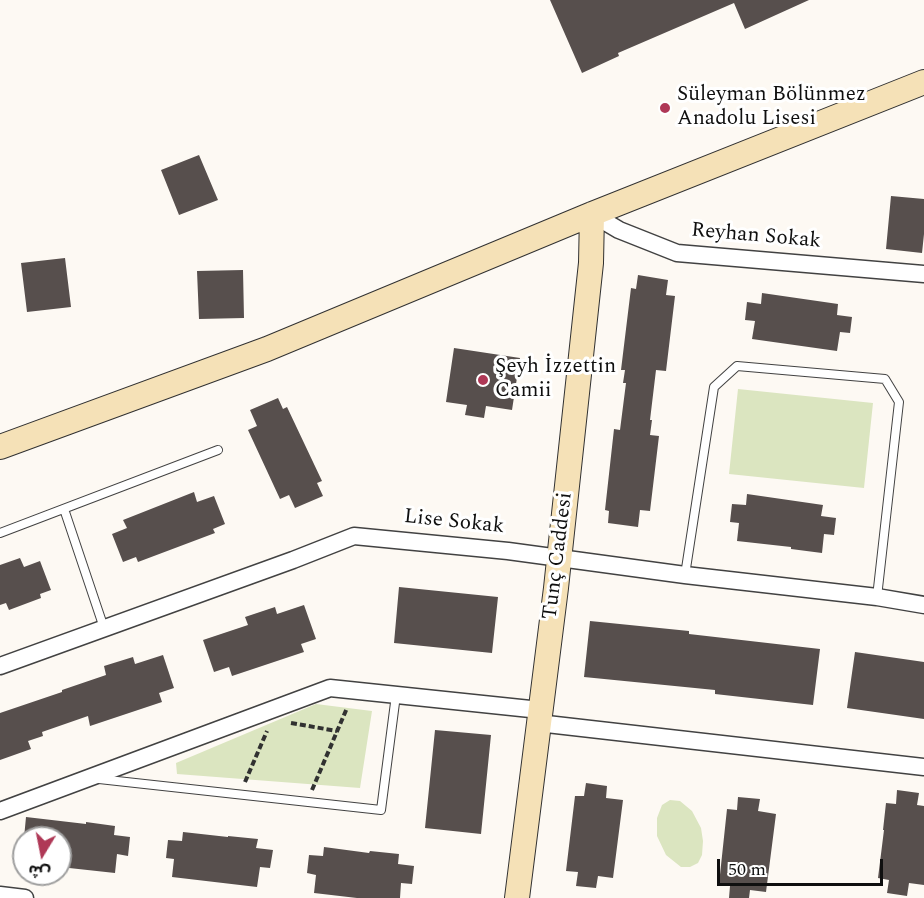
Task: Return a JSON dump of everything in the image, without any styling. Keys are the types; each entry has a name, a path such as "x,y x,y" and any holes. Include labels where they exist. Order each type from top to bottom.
{"street":[{"path":"0,447 267,349 592,214 924,82"},
{"name":"Reyhan Sokak","path":"592,214 619,230 676,253 924,274"},
{"name":"Tunç Caddesi","path":"517,898 559,558 591,263 592,214"},
{"name":"Lise Sokak","path":"0,666 354,536 508,550 924,605"},
{"path":"0,811 275,713 330,688 924,767"},
{"path":"0,895 25,898"}],"lane":[{"path":"685,575 714,387 737,366 885,380 899,402 877,597"},
{"path":"0,533 218,450"},
{"path":"64,509 104,628"},
{"path":"89,778 381,810 396,695"}],"path":[{"path":"307,801 354,691"},
{"path":"240,794 275,713 337,731"}],"green space":[{"path":"738,389 873,403 864,488 729,474"},
{"path":"316,704 372,711 360,788 177,774 176,763"},
{"path":"670,800 680,801 692,811 701,828 702,855 698,863 690,867 681,867 666,855 657,836 657,818 662,805"}],"building":[{"path":"550,0 809,0 745,29 734,3 618,53 619,56 582,73"},
{"path":"199,155 218,200 179,215 161,170"},
{"path":"891,196 924,199 922,253 886,249"},
{"path":"65,258 71,307 27,312 21,263"},
{"path":"243,270 244,318 199,319 197,271"},
{"path":"638,275 668,280 666,295 675,296 666,371 656,370 650,420 652,420 650,435 659,436 650,511 640,510 638,527 608,523 609,511 605,510 614,429 620,430 626,383 623,383 625,370 621,370 631,288 636,289"},
{"path":"762,293 838,304 837,315 852,317 850,333 840,332 837,351 752,339 755,321 745,320 747,302 761,304"},
{"name":"Şeyh İzzettin Camii","path":"454,348 520,358 512,410 486,406 484,418 465,415 467,405 446,402"},
{"path":"278,398 283,409 287,407 322,481 317,483 323,496 295,508 289,495 280,499 248,430 257,426 250,410"},
{"path":"194,492 197,502 214,496 225,524 213,529 215,533 138,562 136,557 123,562 112,534 127,528 123,520"},
{"path":"747,494 823,505 821,516 836,518 834,535 824,534 822,553 737,541 739,523 730,522 732,504 746,505"},
{"path":"20,558 24,567 40,561 51,590 40,594 41,598 9,610 6,603 0,605 0,565"},
{"path":"399,587 498,597 492,653 394,643"},
{"path":"304,605 316,639 301,644 304,652 232,676 229,667 214,672 203,640 248,625 245,617 275,607 277,614"},
{"path":"590,621 689,631 689,634 820,649 813,705 715,694 715,690 584,677"},
{"path":"855,652 924,662 924,719 847,708"},
{"path":"163,655 174,688 159,693 162,702 90,726 88,716 42,732 43,736 28,741 31,749 0,760 0,713 106,675 104,666 133,657 135,664"},
{"path":"435,730 491,735 481,834 425,828"},
{"path":"586,783 607,786 606,798 623,800 613,878 598,876 596,888 576,886 578,872 566,871 575,796 584,796"},
{"path":"897,790 919,793 917,805 924,806 924,885 909,883 907,896 887,893 889,880 878,878 886,803 896,804"},
{"path":"738,797 760,799 758,811 776,814 766,892 750,890 749,898 729,898 730,886 719,884 727,809 737,810"},
{"path":"26,817 115,826 114,835 130,837 128,856 117,854 115,873 72,868 72,826 25,826"},
{"path":"183,832 258,839 256,848 273,850 270,868 260,867 257,887 172,877 174,859 166,858 168,840 182,841"},
{"path":"324,847 399,854 398,864 414,866 412,884 401,883 400,898 357,898 314,893 316,875 307,873 309,855 323,856"}],"place":[{"name":"Süleyman Bölünmez Anadolu Lisesi","path":"665,108"},
{"name":"Şeyh İzzettin Camii","path":"483,380"}]}
